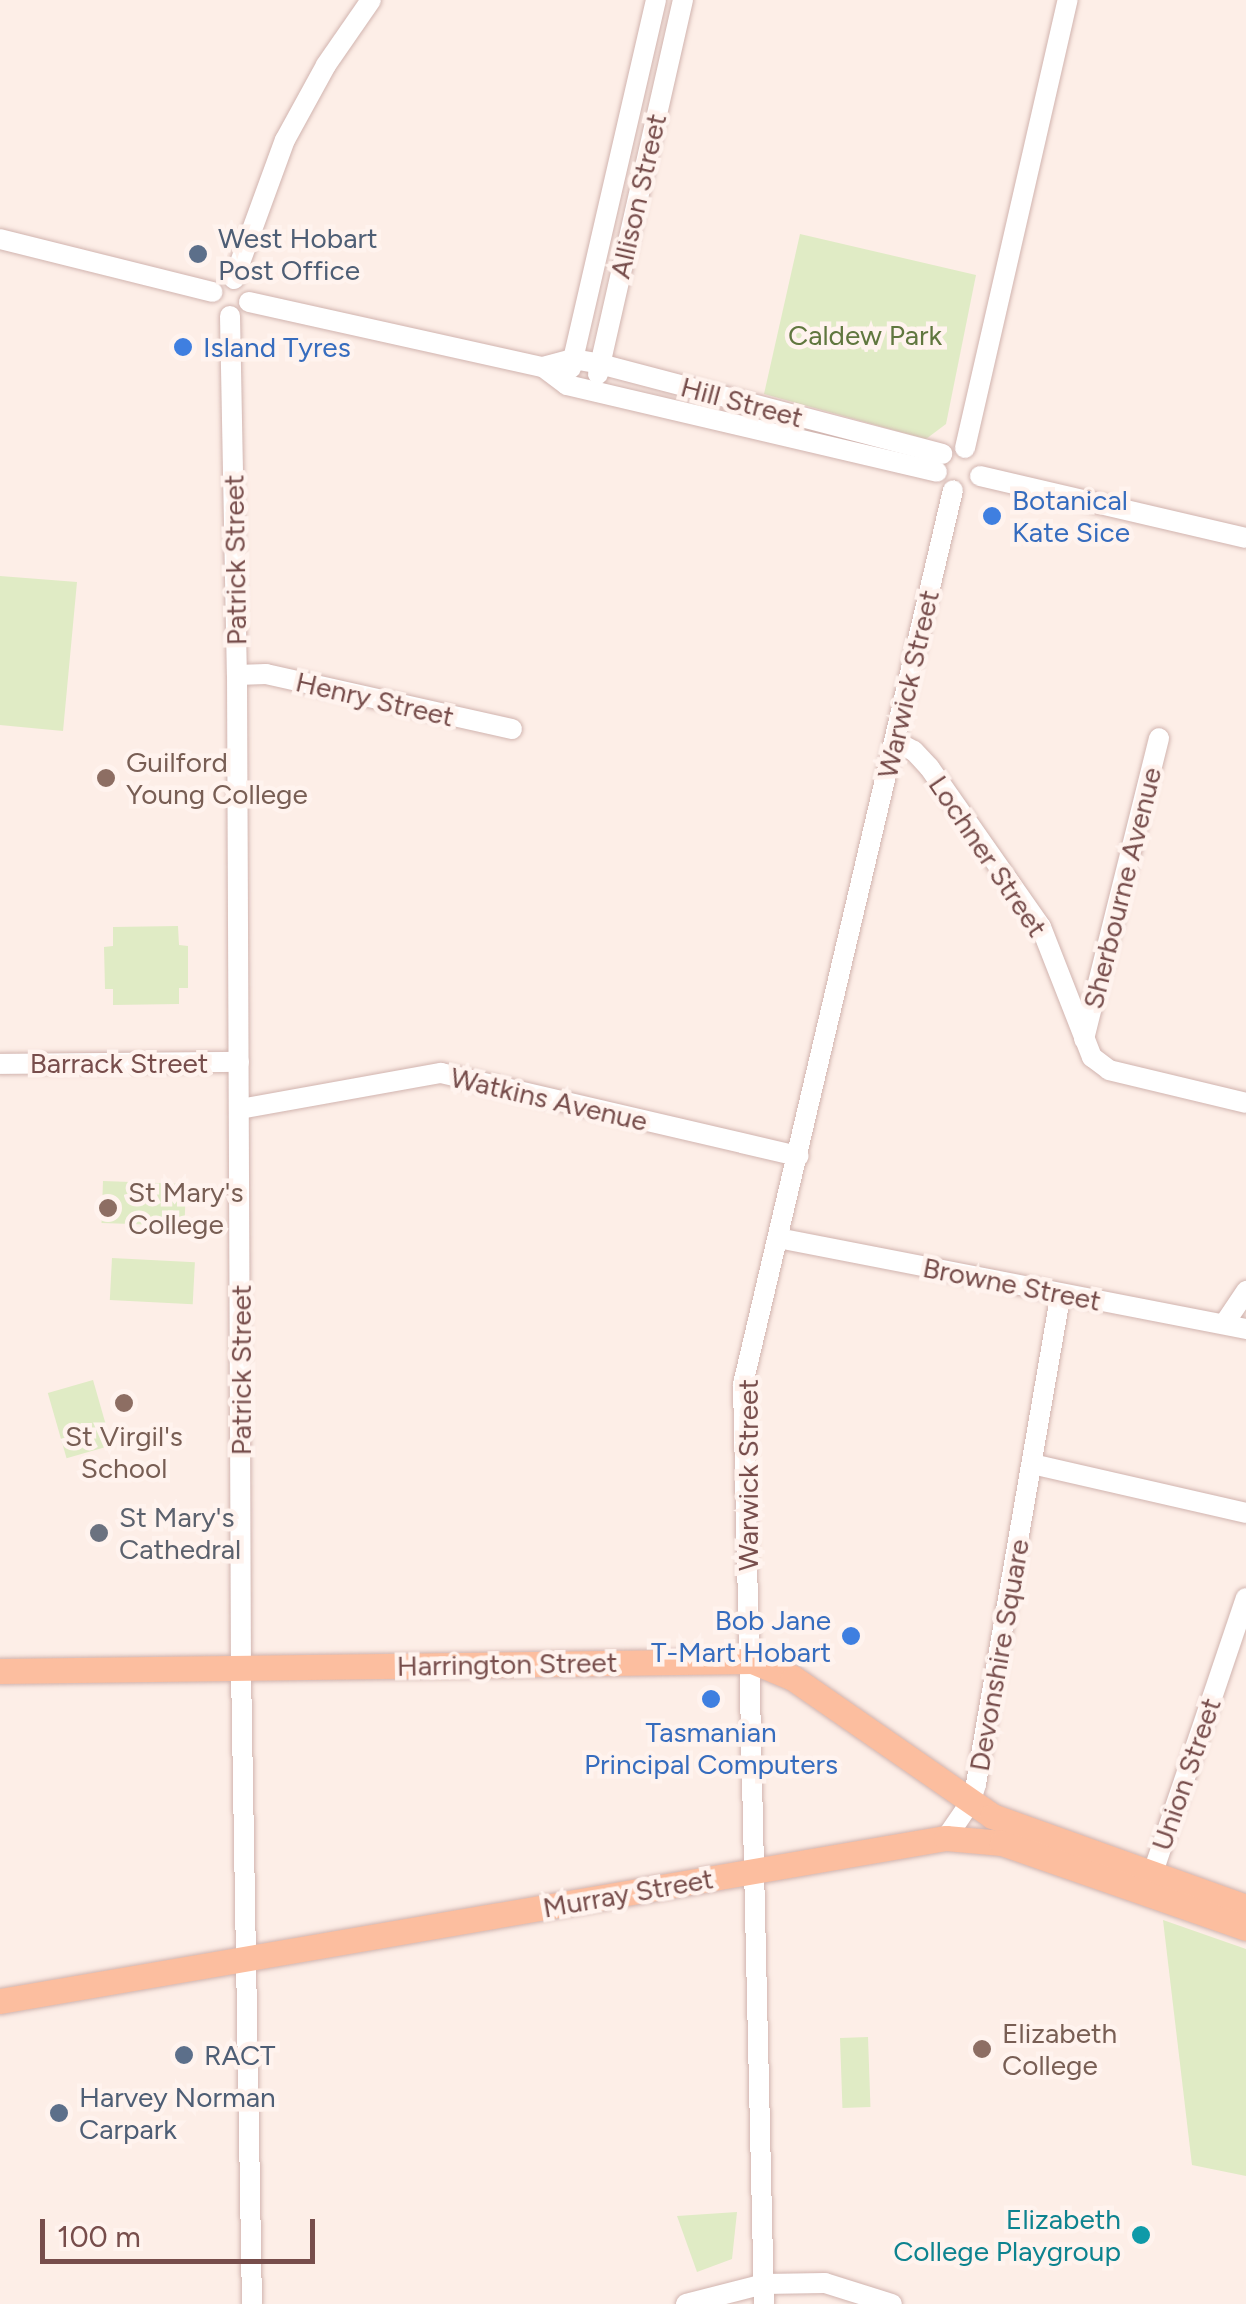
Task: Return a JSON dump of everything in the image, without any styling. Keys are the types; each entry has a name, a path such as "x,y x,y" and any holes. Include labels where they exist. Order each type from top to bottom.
{"main road":[{"name":"Harrington Street","path":"0,1671 752,1661 793,1678 970,1803"},
{"name":"Murray Street","path":"970,1803 1246,1928"},
{"name":"Murray Street","path":"0,2001 946,1838 1002,1843 1246,1906"}],"street":[{"path":"234,278 285,140 326,65 372,0"},
{"name":"Allison Street","path":"567,385 656,0"},
{"name":"Allison Street","path":"594,391 683,0"},
{"path":"965,448 978,458 980,476 972,487 953,490 939,463 965,448 1068,0"},
{"path":"0,240 212,292"},
{"path":"234,278 245,284 249,302 244,311 230,316 216,308 212,292 218,283 234,278"},
{"name":"Hill Street","path":"249,302 543,367 567,385 939,463"},
{"name":"Patrick Street","path":"230,316 237,675 242,1669 252,2304"},
{"name":"Hill Street","path":"543,367 573,359 600,364 939,463"},
{"path":"980,476 1246,538"},
{"name":"Warwick Street","path":"764,2294 743,1384 953,490"},
{"name":"Henry Street","path":"237,675 266,674 512,729"},
{"name":"Sherbourne Avenue","path":"1084,1038 1159,738"},
{"name":"Lochner Street","path":"894,742 914,751 928,767 1042,927 1092,1057 1108,1070 1246,1104"},
{"name":"Barrack Street","path":"0,1064 239,1062"},
{"name":"Watkins Avenue","path":"240,1109 441,1073 798,1156"},
{"name":"Browne Street","path":"778,1238 1246,1329"},
{"path":"1224,1324 1246,1291"},
{"name":"Devonshire Square","path":"946,1838 970,1803 1061,1294"},
{"path":"1032,1464 1246,1513"},
{"name":"Union Street","path":"1149,1884 1246,1598"},
{"path":"686,2304 825,2283 874,2294 892,2304"}],"green space":[{"name":"Caldew Park","path":"800,234 976,275 946,424 926,439 764,394"},
{"path":"0,576 77,582 63,731 0,725"},
{"path":"178,926 179,945 188,946 188,988 179,988 179,1004 113,1005 113,989 105,989 104,947 113,946 113,927"},
{"path":"103,1181 186,1184 184,1226 102,1223"},
{"path":"112,1258 195,1262 193,1304 110,1300"},
{"path":"93,1380 112,1445 67,1458 48,1393"},
{"path":"1163,1920 1246,1949 1246,2176 1192,2165"},
{"path":"868,2037 870,2107 842,2108 840,2038"},
{"path":"737,2212 732,2259 697,2272 677,2216"}],"place":[{"name":"West Hobart Post Office","path":"198,254"},
{"name":"Island Tyres","path":"183,347"},
{"name":"Botanical Kate Sice","path":"992,516"},
{"name":"Guilford Young College","path":"106,778"},
{"name":"St Mary's College","path":"108,1208"},
{"name":"St Virgil's School","path":"124,1403"},
{"name":"St Mary's Cathedral","path":"99,1533"},
{"name":"Bob Jane T-Mart Hobart","path":"851,1636"},
{"name":"Tasmanian Principal Computers","path":"711,1699"},
{"name":"Elizabeth College","path":"982,2049"},
{"name":"RACT","path":"184,2055"},
{"name":"Harvey Norman Carpark","path":"59,2113"},
{"name":"Elizabeth College Playgroup","path":"1141,2235"}]}
